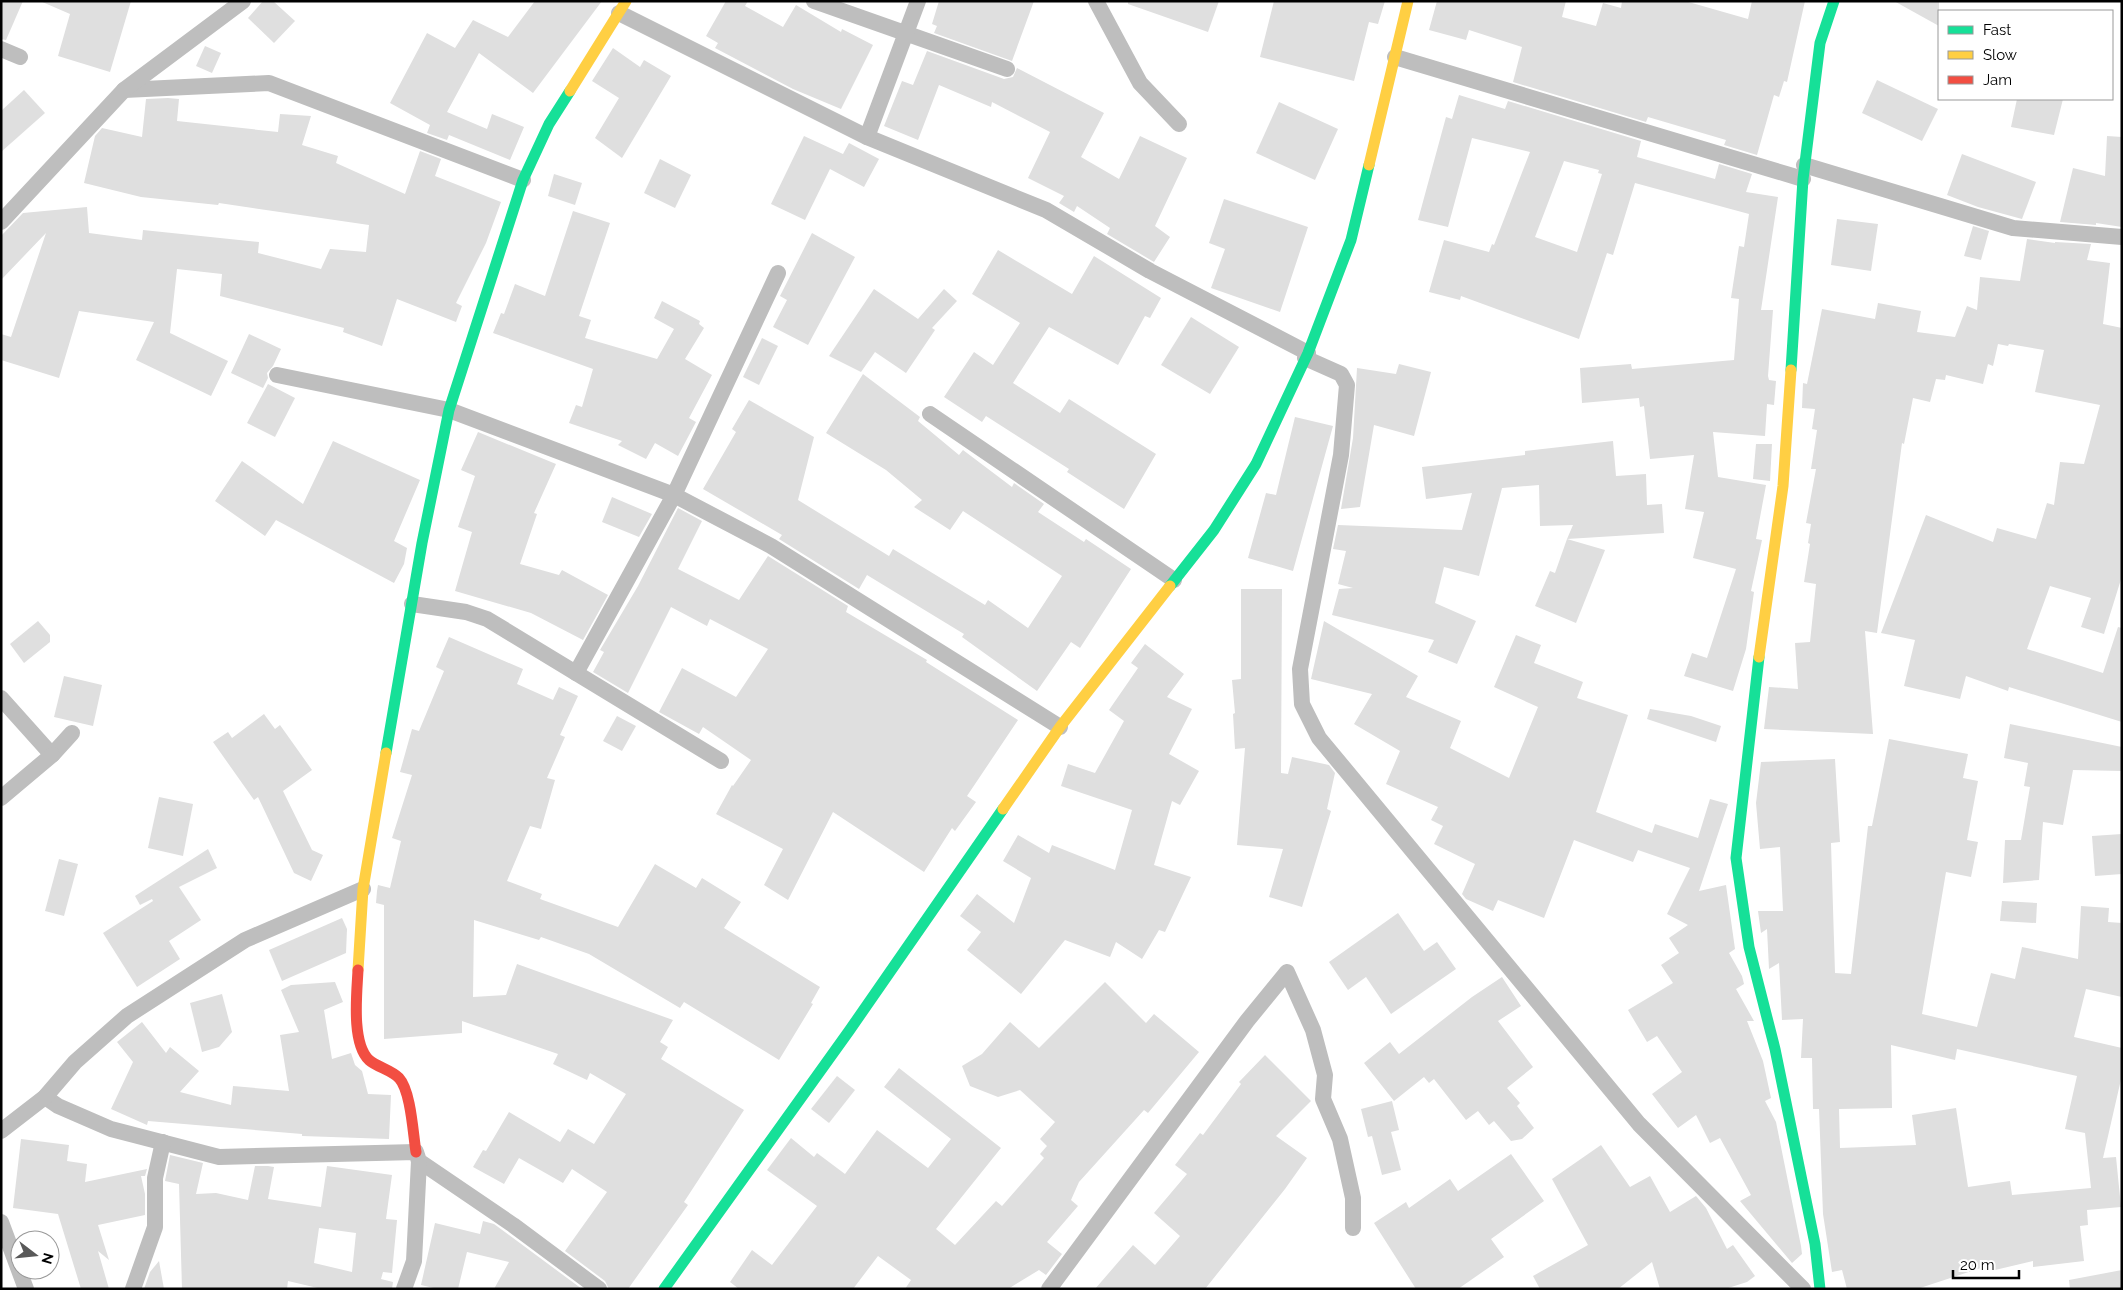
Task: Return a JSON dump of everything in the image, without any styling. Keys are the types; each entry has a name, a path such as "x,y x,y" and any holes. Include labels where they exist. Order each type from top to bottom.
{"street":[{"path":"1,222 124,90 244,1"},
{"path":"814,1 1007,69"},
{"path":"867,137 918,1"},
{"path":"1096,1 1140,83 1179,124"},
{"path":"664,1289 849,1031 1060,727 1214,530 1256,464 1307,356 1351,240 1408,1"},
{"path":"1820,1289 1815,1244 1775,1049 1750,947 1736,858 1756,671 1783,486 1804,172 1820,43 1834,1"},
{"path":"404,1289 414,1261 418,1157 407,1095 399,1078 368,1059 361,1043 356,1014 363,889 412,604 449,410 523,180 549,124 622,7 867,137 1046,210 1150,271 1341,374 1347,385 1341,455 1300,669 1302,704 1319,738 1640,1124 1803,1289"},
{"path":"1,48 20,58"},
{"path":"1396,57 1804,172 2013,228 2122,237"},
{"path":"124,90 269,83 523,180"},
{"path":"576,673 674,495 778,273"},
{"path":"277,375 449,410 674,495 771,546 1060,727"},
{"path":"930,414 1174,580"},
{"path":"412,604 477,615 721,761"},
{"path":"1,698 52,755"},
{"path":"1,798 52,755 72,733"},
{"path":"1,1131 46,1097 76,1062 127,1016 245,940 363,889"},
{"path":"1049,1289 1247,1021 1287,972 1313,1030 1325,1075 1323,1099 1342,1147 1354,1198 1353,1228"},
{"path":"46,1097 58,1106 111,1129 219,1157 418,1157 599,1289"},
{"path":"133,1289 155,1227 156,1178 163,1142"},
{"path":"1,1222 26,1289"}],"building":[{"path":"1,1 23,1 6,40 1,39"},
{"path":"40,1 131,1 110,72 58,56 70,14"},
{"path":"263,1 273,1 295,21 274,43 248,18"},
{"path":"535,1 602,1 533,93 479,53 447,112 487,129 492,114 524,127 510,160 449,135 447,140 427,133 430,125 390,103 427,33 455,48 473,20 508,37"},
{"path":"726,1 748,1 745,6 783,27 796,5 841,32 842,29 873,45 841,109 793,89 715,48 718,43 706,36"},
{"path":"939,1 1034,1 1012,61 934,33 937,26 932,24"},
{"path":"1128,1 1219,1 1208,32 1128,4"},
{"path":"1274,1 1385,1 1378,24 1369,22 1354,81 1260,57"},
{"path":"1437,1 1566,1 1562,17 1596,26 1603,3 1621,8 1622,1 1685,1 1748,19 1752,1 1805,1 1787,82 1784,81 1779,97 1774,95 1757,155 1724,145 1726,140 1648,117 1646,122 1513,82 1522,47 1469,30 1466,40 1429,30"},
{"path":"1894,1 1939,1 1938,25"},
{"path":"205,46 221,53 212,73 196,66"},
{"path":"613,48 640,67 644,60 671,76 622,158 595,138 619,98 592,81"},
{"path":"927,51 1004,79 1013,77 1017,68 1104,113 1081,157 1119,179 1140,136 1187,158 1155,226 1170,237 1154,262 1107,234 1110,228 1077,206 1074,212 1059,203 1064,196 1028,178 1050,132 992,102 991,107 939,85 918,140 884,126 902,81 913,85"},
{"path":"1877,80 1938,109 1922,141 1862,113"},
{"path":"24,90 45,113 1,152 1,111"},
{"path":"1459,95 1505,109 1508,101 1641,141 1637,157 1715,179 1719,164 1752,174 1746,192 1778,197 1761,310 1773,310 1768,376 1769,380 1776,381 1774,405 1767,404 1765,436 1713,432 1718,477 1766,485 1756,539 1762,540 1751,591 1754,592 1746,649 1733,691 1684,676 1692,653 1707,658 1736,569 1693,558 1704,512 1685,509 1694,455 1650,459 1644,406 1640,407 1639,398 1582,403 1580,368 1631,364 1632,369 1734,360 1739,299 1731,298 1739,246 1744,247 1749,214 1635,183 1613,255 1607,253 1579,339 1461,296 1460,300 1429,292 1444,240 1489,252 1492,244 1494,245 1530,152 1472,138 1448,227 1418,220 1446,117 1452,119","holes":["1564,161 1599,170 1598,173 1602,174 1577,252 1535,237"]},
{"path":"146,99 179,99 177,121 278,132 280,114 311,116 302,145 338,156 336,163 405,194 420,151 441,159 435,176 501,202 486,243 456,303 462,306 456,322 397,299 382,346 343,332 344,328 220,296 222,274 177,269 170,333 228,361 211,396 136,360 154,322 79,311 59,378 1,360 1,334 11,337 46,233 1,280 1,236 23,213 87,207 89,233 142,240 143,230 259,242 258,253 321,269 330,249 366,252 369,225 219,203 218,205 141,197 84,183 95,136 102,128 142,137"},
{"path":"2017,100 2063,100 2054,135 2011,127"},
{"path":"1279,102 1338,129 1315,180 1256,153"},
{"path":"804,136 843,154 849,143 879,159 864,187 830,169 805,220 771,204"},
{"path":"2107,136 2122,137 2122,227 2096,223 2096,225 2060,222 2073,168 2105,176"},
{"path":"1962,154 2036,182 2022,219 1978,207 1947,195"},
{"path":"660,159 691,175 675,208 644,193"},
{"path":"554,174 582,183 575,205 548,196"},
{"path":"1224,199 1308,227 1280,312 1211,288 1225,249 1209,243"},
{"path":"573,211 610,223 579,316 591,320 585,338 657,359 674,329 654,318 662,301 700,321 699,324 704,328 685,359 712,375 689,418 696,422 678,456 655,443 646,459 618,445 622,441 569,423 576,405 582,407 593,369 493,333 501,313 504,314 515,284 545,296"},
{"path":"1837,219 1878,224 1871,271 1831,265"},
{"path":"1973,226 1989,231 1981,260 1964,256"},
{"path":"812,233 855,257 808,345 773,327 787,300 780,296"},
{"path":"2027,239 2055,243 2091,244 2087,260 2110,263 2103,324 2122,328 2122,576 2104,634 2081,627 2091,598 2050,586 2027,649 2103,673 2118,627 2122,628 2122,722 2009,687 2008,691 1966,676 1960,699 1904,686 1915,640 1881,633 1926,515 1993,542 1997,528 2036,539 2047,503 2054,505 2060,462 2084,464 2100,405 2035,392 2044,350 1998,344 1993,366 1988,364 1983,384 1946,375 1945,380 1936,379 1930,402 1913,398 1904,444 1902,443 1877,633 1865,631 1873,734 1764,729 1769,687 1798,689 1795,643 1810,642 1816,584 1804,582 1811,524 1806,523 1816,469 1811,469 1817,430 1812,429 1815,409 1802,408 1803,383 1807,384 1822,309 1875,319 1878,303 1921,311 1917,332 1955,337 1967,306 1977,310 1980,277 2020,281"},
{"path":"998,250 1072,294 1094,256 1161,298 1150,318 1145,316 1118,365 1049,327 1013,383 1060,413 1069,399 1156,454 1124,509 1067,472 1069,469 986,416 982,422 944,397 974,352 993,365 1020,323 972,294"},
{"path":"874,289 918,319 944,289 957,301 932,328 935,330 906,373 875,352 861,372 829,356"},
{"path":"1191,317 1239,347 1210,394 1161,365"},
{"path":"249,334 281,349 273,366 267,373 268,378 263,388 231,373"},
{"path":"762,338 778,346 759,385 743,377"},
{"path":"1399,364 1431,372 1414,436 1374,425 1360,507 1341,509 1353,438 1357,368 1396,374"},
{"path":"863,374 920,417 918,421 959,455 963,450 1012,487 1014,483 1044,504 1038,512 1084,542 1086,539 1131,569 1080,648 1071,642 1037,691 962,637 964,634 867,575 859,589 779,539 782,535 703,489 736,432 732,429 749,400 814,437 798,500 889,556 893,549 985,605 988,600 1028,628 1062,576 963,511 950,530 914,507 922,500 886,470 826,433"},
{"path":"268,384 295,398 275,437 247,423"},
{"path":"1295,417 1333,426 1293,571 1248,558 1266,493 1276,495"},
{"path":"478,432 556,464 534,513 537,514 520,564 559,575 562,570 608,595 583,640 531,613 455,591 472,532 458,527 475,476 461,470"},
{"path":"333,441 420,480 394,541 407,548 404,564 394,583 276,520 265,536 215,501 242,461 303,504"},
{"path":"1613,441 1616,476 1646,474 1647,505 1662,504 1664,533 1567,539 1573,525 1540,526 1539,485 1502,488 1479,576 1444,567 1435,603 1476,621 1457,664 1428,652 1434,640 1332,615 1339,589 1353,588 1338,584 1346,551 1333,549 1338,525 1462,530 1472,493 1426,499 1422,467 1525,455 1525,451"},
{"path":"1756,444 1772,444 1770,481 1753,479"},
{"path":"612,497 652,514 639,537 602,522"},
{"path":"678,508 702,521 678,569 739,600 768,556 848,606 846,612 927,660 926,662 1018,720 967,796 976,802 955,831 952,828 924,872 833,812 788,900 764,885 783,849 716,814 732,785 751,760 703,727 699,734 659,712 682,668 736,697 768,649 710,619 707,626 671,607 628,693 593,672 604,652 600,650 638,586"},
{"path":"1567,539 1605,550 1576,623 1535,606 1550,571 1555,573"},
{"path":"1241,589 1282,589 1281,773 1288,774 1292,757 1329,765 1335,773 1327,809 1331,811 1302,907 1269,897 1283,849 1237,845 1245,748 1235,749 1233,714 1235,713 1232,680 1241,679"},
{"path":"38,621 50,635 50,642 24,663 10,644"},
{"path":"1324,621 1418,676 1406,697 1461,721 1450,748 1509,778 1538,707 1494,687 1516,635 1541,645 1534,663 1583,682 1577,698 1628,715 1596,812 1652,833 1655,824 1698,838 1710,799 1728,804 1699,891 1726,885 1735,949 1729,953 1742,976 1744,984 1736,989 1754,1021 1747,1021 1763,1061 1771,1098 1765,1101 1776,1122 1801,1246 1802,1254 1792,1263 1740,1201 1751,1195 1720,1138 1710,1143 1696,1115 1678,1128 1652,1094 1682,1072 1657,1036 1647,1042 1628,1010 1673,983 1661,965 1679,953 1669,938 1688,925 1667,914 1690,868 1638,850 1633,862 1574,840 1544,918 1498,900 1493,911 1466,899 1462,894 1475,864 1434,844 1443,826 1431,820 1438,807 1386,784 1400,751 1354,724 1372,694 1311,679"},
{"path":"449,637 523,669 517,684 553,700 559,687 578,696 560,735 565,737 547,778 555,780 541,829 530,826 507,881 542,894 540,899 618,927 655,864 696,888 702,878 741,902 724,928 820,987 811,1003 813,1004 779,1060 684,1002 680,1008 589,954 541,937 539,940 474,920 473,997 506,995 517,964 673,1020 660,1042 668,1047 661,1059 744,1110 684,1202 688,1205 628,1289 609,1289 605,1281 565,1251 607,1192 572,1169 563,1183 519,1158 504,1184 473,1167 483,1150 486,1151 509,1112 560,1142 568,1129 594,1144 626,1094 590,1073 587,1080 553,1064 558,1054 462,1021 462,1033 384,1039 384,905 376,903 377,891 378,885 390,888 401,841 392,838 412,775 400,772 412,729 419,731 444,671 436,667"},
{"path":"1145,644 1184,674 1167,697 1192,709 1169,754 1199,771 1180,805 1172,801 1154,865 1191,877 1165,932 1159,930 1142,959 1116,942 1110,957 1065,940 1021,994 967,950 981,932 960,916 977,894 1014,923 1031,878 1003,861 1018,835 1049,853 1052,845 1115,870 1132,810 1061,786 1068,764 1095,773 1124,721 1109,710 1138,668 1131,663"},
{"path":"64,676 102,685 93,726 54,717"},
{"path":"1650,709 1691,716 1721,726 1716,742 1647,719"},
{"path":"264,714 275,729 280,725 312,770 283,791 312,850 323,855 311,881 294,873 258,797 254,800 213,742 228,732 232,738"},
{"path":"617,716 636,726 622,751 603,741"},
{"path":"2010,724 2122,747 2122,771 2073,770 2063,825 2043,822 2039,880 2003,883 2005,840 2021,840 2030,787 2024,786 2028,763 2004,758"},
{"path":"1889,739 1968,754 1963,778 1978,781 1967,840 1978,842 1971,877 1946,872 1922,1014 1977,1027 1991,973 2015,979 2022,947 2078,959 2081,906 2109,908 2108,922 2122,923 2122,997 2086,989 2074,1037 2122,1048 2122,1075 2103,1158 2116,1157 2121,1207 2087,1210 2088,1225 2080,1226 2084,1261 2033,1267 2033,1261 1995,1270 1993,1264 1917,1289 1847,1289 1842,1270 1832,1272 1823,1214 1819,1109 1813,1109 1812,1058 1801,1058 1803,1019 1782,1020 1779,963 1769,969 1767,929 1761,933 1758,911 1783,911 1780,847 1760,849 1756,803 1761,762 1835,759 1840,842 1831,843 1835,973 1851,974 1868,826 1872,826","holes":["1891,1045 1955,1060 1957,1049 2077,1076 2065,1129 2085,1133 2091,1188 2012,1195 2010,1181 1968,1187 1956,1108 1912,1115 1916,1145 1840,1148 1839,1109 1892,1108"]},
{"path":"159,797 193,804 183,856 148,848"},
{"path":"2122,834 2122,874 2095,876 2092,836"},
{"path":"208,849 217,868 179,887 201,920 169,941 180,959 137,987 103,933 153,901 152,899 140,905 135,896"},
{"path":"59,859 78,864 64,916 45,911"},
{"path":"2002,901 2037,903 2036,923 2000,921"},
{"path":"1398,913 1424,951 1437,942 1456,969 1391,1014 1366,977 1348,990 1329,962"},
{"path":"342,918 347,929 346,953 282,981 269,950"},
{"path":"1502,977 1521,1006 1498,1021 1533,1067 1507,1088 1520,1103 1517,1106 1534,1128 1522,1139 1511,1141 1494,1121 1489,1125 1478,1111 1466,1120 1434,1079 1429,1083 1424,1077 1394,1101 1364,1063 1390,1042 1399,1054 1472,997"},
{"path":"335,982 343,1002 324,1010 332,1059 351,1053 355,1065 362,1071 368,1094 391,1095 389,1139 302,1136 302,1134 148,1121 147,1125 111,1109 133,1062 117,1042 142,1022 166,1053 170,1047 199,1071 180,1092 231,1105 233,1086 289,1091 280,1035 299,1032 281,990 291,985"},
{"path":"1105,982 1146,1023 1154,1014 1199,1052 1148,1113 1144,1110 1079,1182 1071,1200 1078,1206 1047,1242 1062,1254 1046,1275 1039,1270 1008,1289 905,1289 911,1280 878,1256 853,1289 739,1289 730,1282 752,1250 772,1265 817,1206 767,1170 791,1138 814,1157 817,1153 845,1174 877,1130 928,1168 951,1139 884,1087 899,1068 1001,1148 936,1229 955,1245 996,1201 1002,1206 1044,1158 1040,1154 1047,1146 1040,1139 1055,1122 1020,1090 998,1097 970,1086 962,1066 982,1054 1010,1022 1039,1048"},
{"path":"222,994 232,1032 219,1047 202,1052 190,1003"},
{"path":"1265,1055 1311,1101 1276,1136 1307,1158 1285,1189 1205,1289 1095,1289 1133,1245 1155,1265 1180,1236 1154,1213 1187,1174 1175,1165 1200,1133 1203,1135 1241,1084 1239,1082"},
{"path":"837,1076 855,1090 829,1123 811,1109"},
{"path":"1392,1101 1399,1130 1391,1132 1401,1170 1382,1175 1372,1136 1368,1137 1361,1109"},
{"path":"21,1139 69,1145 67,1161 87,1164 85,1182 147,1169 145,1176 141,1176 145,1194 145,1215 98,1225 109,1260 98,1251 109,1289 81,1289 58,1214 13,1208"},
{"path":"1601,1145 1630,1187 1650,1176 1670,1212 1696,1196 1706,1208 1727,1249 1733,1245 1755,1276 1747,1282 1725,1289 1660,1289 1652,1262 1618,1289 1540,1289 1533,1276 1588,1245 1552,1179"},
{"path":"1511,1154 1544,1201 1491,1239 1504,1257 1458,1289 1416,1289 1374,1223 1406,1202 1409,1208 1450,1179 1458,1191"},
{"path":"170,1155 203,1163 196,1194 216,1193 248,1200 255,1166 274,1167 268,1199 321,1207 327,1166 392,1175 386,1219 397,1220 392,1273 383,1272 381,1279 393,1282 392,1289 322,1289 288,1281 287,1289 182,1289 179,1184 165,1181","holes":["319,1228 356,1233 352,1272 314,1263"]},
{"path":"483,1221 494,1224 582,1289 494,1289 509,1262 467,1252 458,1289 438,1289 421,1285 435,1223 480,1234"},
{"path":"159,1261 164,1289 144,1289 150,1272"},
{"path":"2122,1270 2122,1289 2070,1289 2069,1280"}],"traffic: fast":[{"path":"1791,370 1803,179 1820,43 1834,1"},
{"path":"386,753 422,543 449,410 523,180 549,124 570,91"},
{"path":"1170,586 1214,530 1256,464 1308,353 1351,240 1369,165"},
{"path":"1759,657 1736,858 1749,947 1775,1049 1815,1244 1820,1289"},
{"path":"664,1289 849,1031 1003,809"}],"traffic: slow":[{"path":"570,91 626,1"},
{"path":"1369,165 1408,1"},
{"path":"1759,657 1783,486 1791,370"},
{"path":"1003,809 1060,727 1170,586"},
{"path":"358,970 363,889 386,753"}],"traffic: jam":[{"path":"358,970 356,1017 357,1030 363,1052 376,1065 396,1075 403,1084 409,1102 416,1152"}]}
